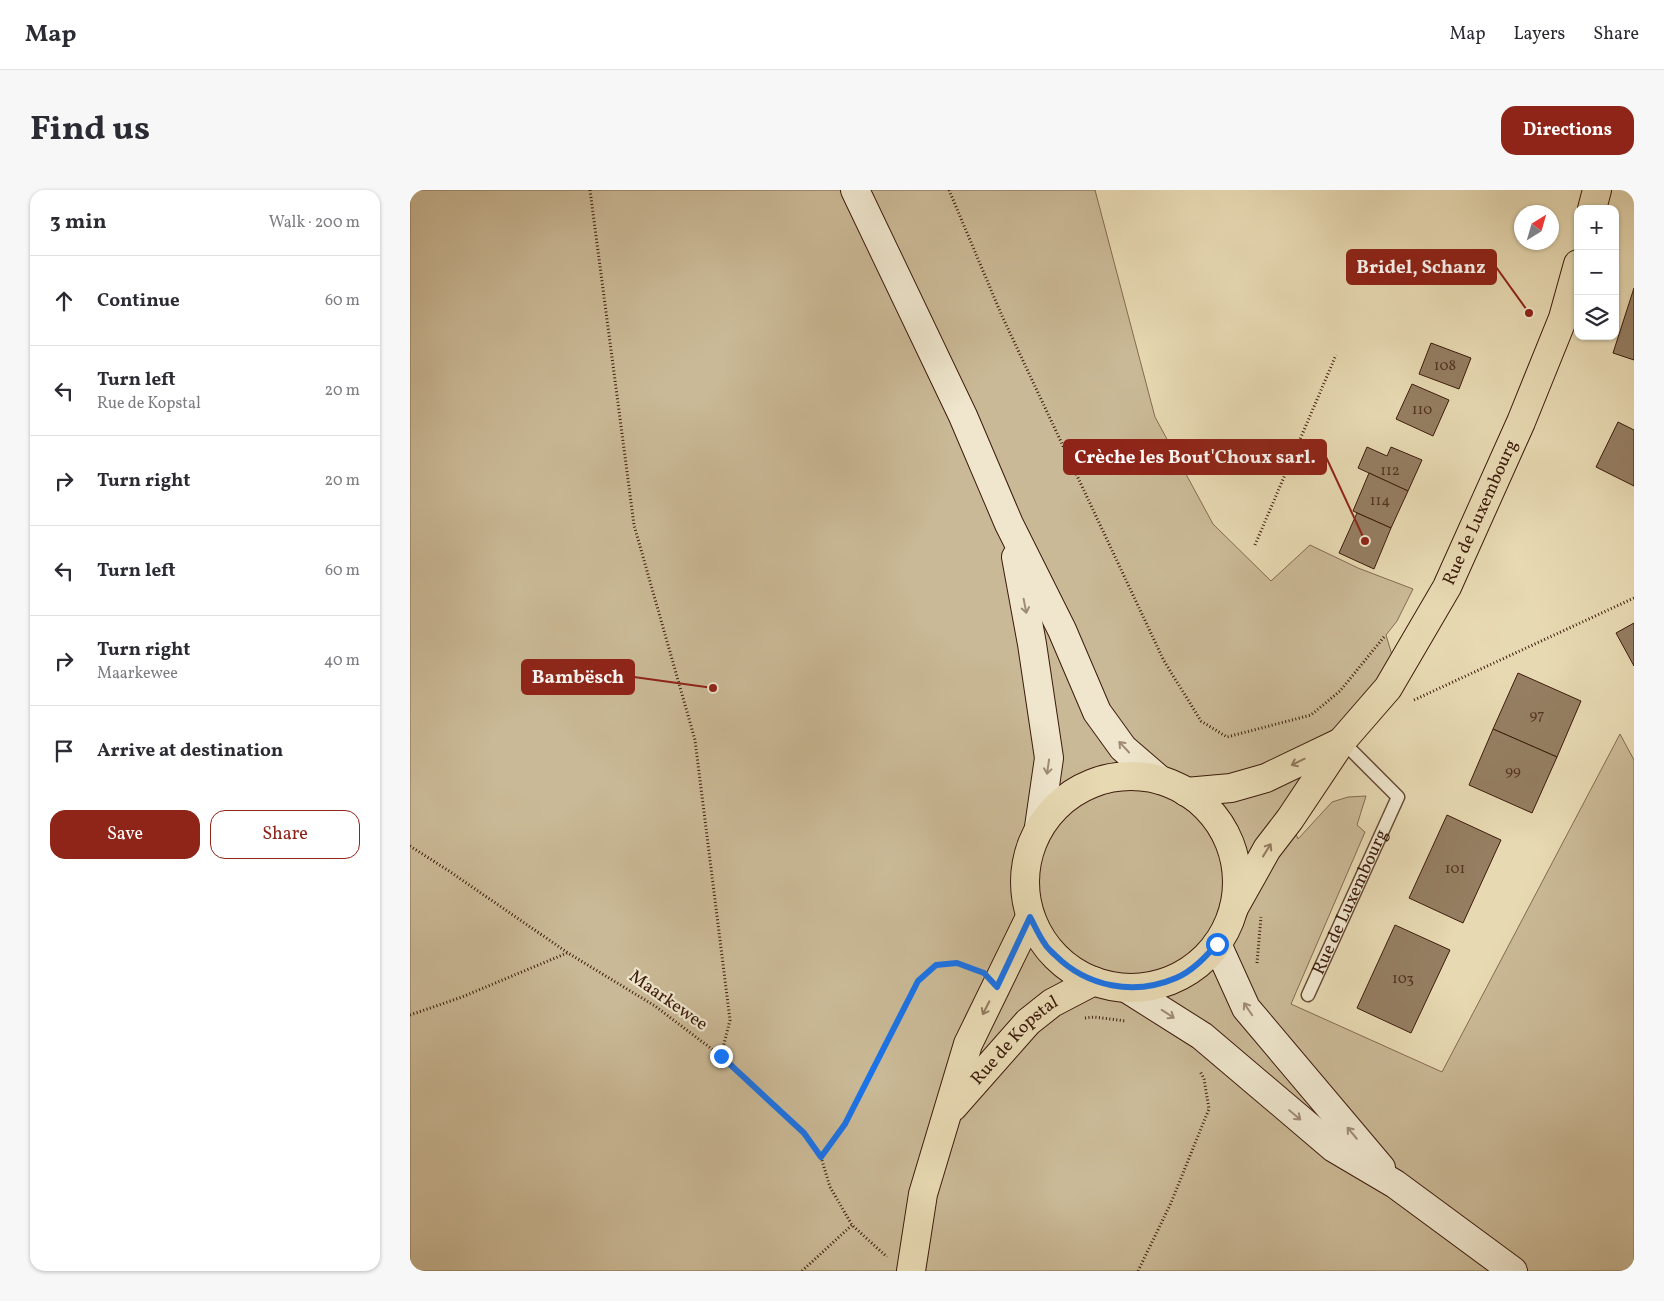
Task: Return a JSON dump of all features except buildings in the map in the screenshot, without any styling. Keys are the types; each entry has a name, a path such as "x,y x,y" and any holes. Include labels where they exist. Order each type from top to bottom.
{"main road":[{"path":"855,190 962,416 1009,524 1062,630 1097,712 1123,748 1160,780 1186,792 1212,813 1229,842 1237,875 1234,908 1227,927 1217,944 1199,963 1177,978 1152,986 1126,988 1094,982 1067,967 1045,945 1030,917 1024,887 1028,856 1039,827 1049,758 1032,644 1009,524"},
{"path":"1593,205 1597,190"},
{"name":"Rue de Luxembourg","path":"1234,908 1267,849 1290,819 1342,741 1388,688 1447,587 1521,422 1563,318 1574,278"},
{"name":"Rue de Luxembourg","path":"1186,792 1232,788 1266,778 1342,741"},
{"path":"1039,827 1056,806 1064,800 1079,789 1104,779 1132,776 1160,780"},
{"name":"Rue de Kopstal","path":"901,1266 968,1044 1030,917"},
{"path":"1217,944 1246,1008 1395,1184"},
{"name":"Rue de Kopstal","path":"947,1114 1028,1022 1052,1003 1094,982"},
{"path":"1126,988 1202,1036 1334,1148 1395,1184 1513,1271"}],"lane":[{"name":"Rue de Luxembourg","path":"1308,995 1398,797 1342,741"}],"path":[{"path":"590,190 634,525 695,740 730,1020 721,1056"},
{"path":"949,190 1002,316 1164,661 1201,721 1227,736 1311,715 1340,691 1386,635"},
{"path":"1255,545 1336,355"},
{"path":"1414,700 1634,598"},
{"name":"Maarkewee","path":"410,846 568,953 655,1006 721,1056 804,1133 821,1157 830,1187 852,1225 901,1266"},
{"path":"1259,970 1257,962 1261,917 1264,908"},
{"path":"410,1015 462,997 568,953"},
{"path":"821,1157 845,1124 918,981 936,965 957,963 984,973 997,987"},
{"path":"1078,1018 1094,1017 1134,1023"},
{"path":"1138,1271 1170,1205 1209,1109 1204,1079 1198,1066"},
{"path":"802,1271 852,1225"}],"shaded area":[{"path":"410,190 1095,190 1155,417 1213,524 1271,581 1310,545 1358,568 1413,589 1397,621 1386,635 1397,672 1290,819 1298,839 1332,802 1348,797 1366,796 1357,825 1365,832 1291,1004 1442,1072 1620,734 1634,760 1634,1271 410,1271"}],"place":[{"name":"Bridel, Schanz","path":"1529,313"},
{"name":"Crèche les Bout'Choux sarl.","path":"1365,541"},
{"name":"Bambësch","path":"713,688"}],"route":[{"path":"721,1056 804,1133 821,1157 845,1124 918,981 936,965 957,963 984,973 997,987 1030,917 1045,945 1067,967 1094,982 1126,988 1152,986 1177,978 1199,963 1217,944"}]}
